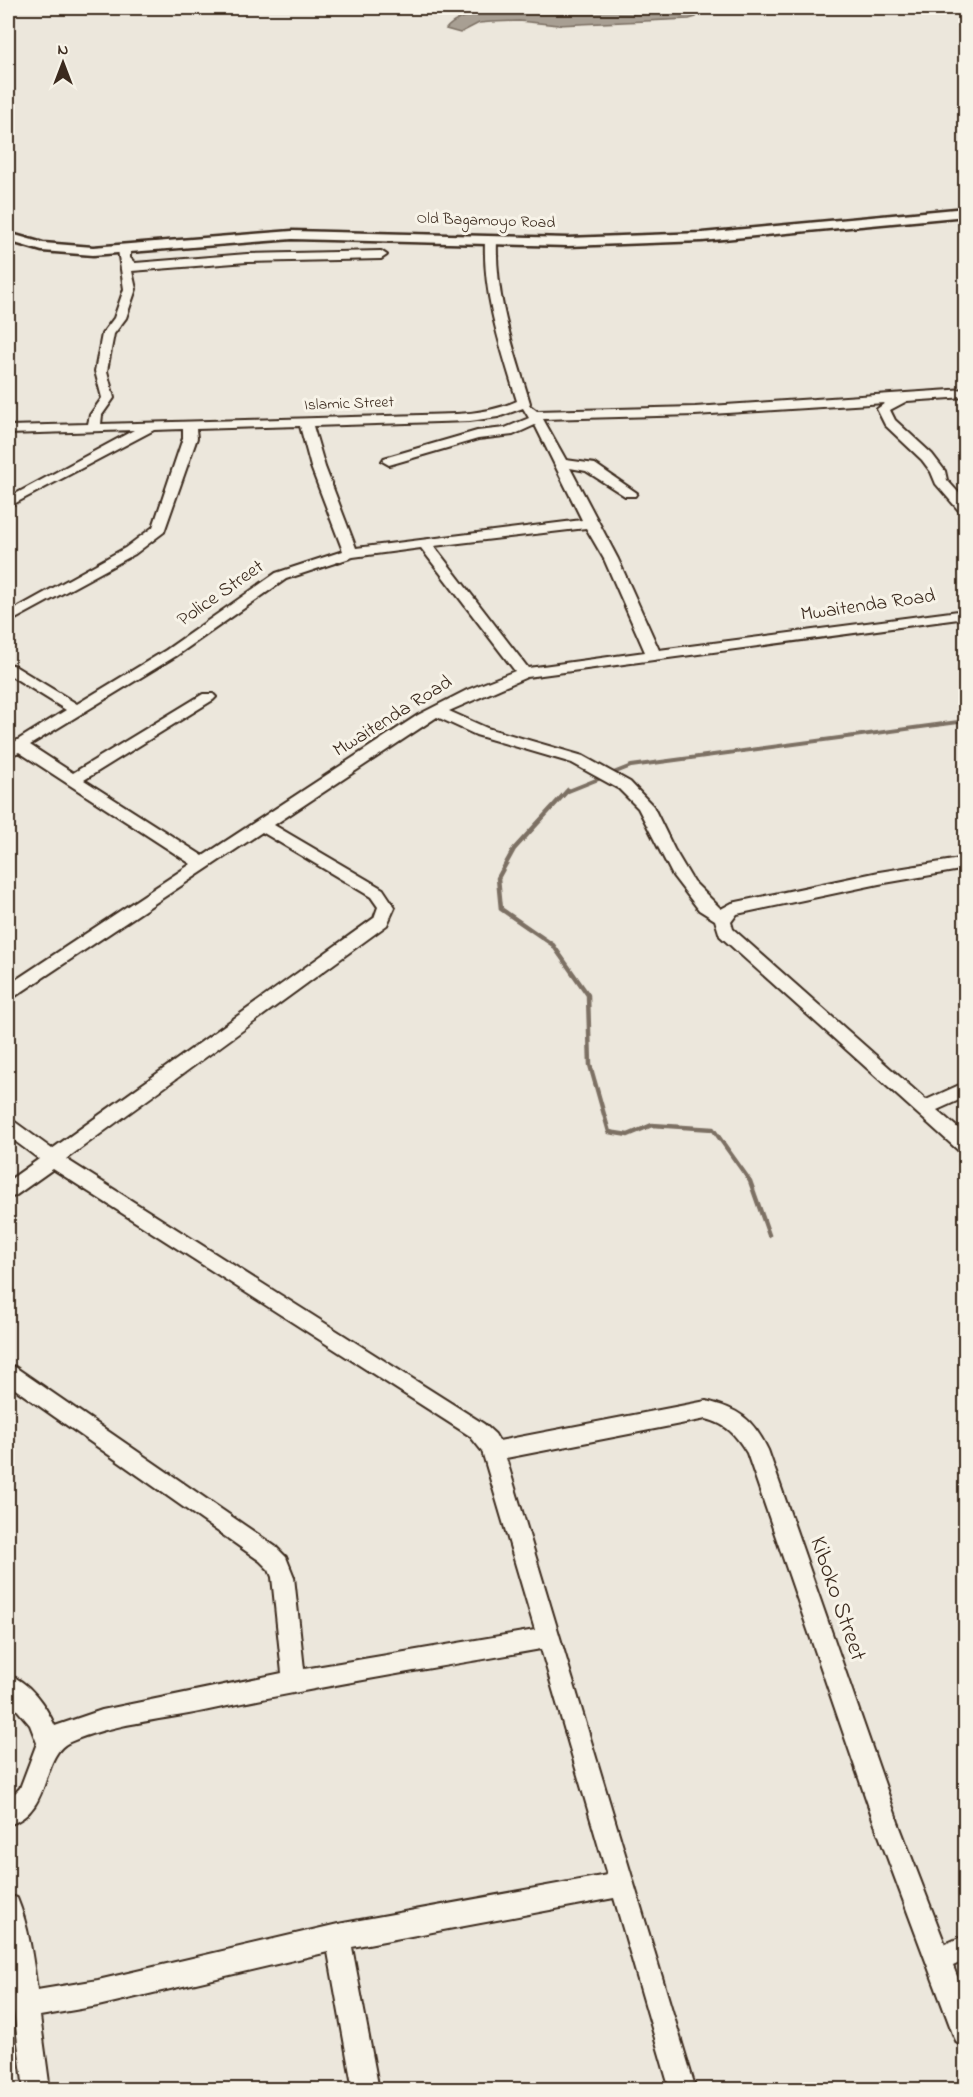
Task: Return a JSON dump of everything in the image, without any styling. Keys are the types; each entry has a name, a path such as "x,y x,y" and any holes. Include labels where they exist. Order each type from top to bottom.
{"street":[{"name":"Old Bagamoyo Road","path":"8,237 42,247 124,255 292,234 568,242 702,237 966,212"},
{"path":"491,241 490,275 499,317 531,412 622,581 652,650 652,656"},
{"path":"124,255 132,267 247,258 381,255"},
{"path":"94,426 96,415 108,398 101,371 108,334 120,318 130,290 124,255"},
{"path":"389,461 477,435 507,432 531,412 590,415 966,393"},
{"path":"904,397 883,409 890,422 927,457 938,471 941,481 966,510"},
{"name":"Islamic Street","path":"8,430 305,422 531,412"},
{"path":"305,422 318,467 351,553"},
{"path":"8,619 130,551 159,529 190,438 189,424"},
{"path":"8,503 153,426"},
{"path":"560,463 590,467 630,493"},
{"name":"Police Street","path":"13,748 171,653 281,576 351,553 590,523"},
{"path":"425,544 524,673"},
{"name":"Mwaitenda Road","path":"8,993 202,863 264,826 436,711 524,673 966,614"},
{"path":"8,668 75,709"},
{"path":"74,779 208,697"},
{"path":"436,711 479,731 523,742 604,770 626,785 648,809 660,840 680,873 707,907 716,915 723,917"},
{"path":"13,748 74,779 202,863"},
{"path":"8,1191 286,992 381,921 387,907 377,893 264,826"},
{"path":"966,863 879,878 732,909 723,917 722,922 726,932 760,959 922,1109 966,1146"},
{"path":"922,1109 966,1089"},
{"path":"8,1127 52,1159 477,1430 488,1440 494,1451 547,1638 683,2090"},
{"path":"8,1373 268,1554 278,1564 283,1577 294,1682"},
{"name":"Kiboko Street","path":"494,1451 706,1410 724,1414 742,1425 757,1450 886,1822 966,2034"},
{"path":"8,1814 29,1795 49,1743 62,1734 102,1721 294,1682 547,1638"},
{"path":"8,1685 37,1713 44,1725 49,1743"},
{"path":"26,2005 98,1993 338,1937 621,1885"},
{"path":"8,1907 24,1980 37,2090"},
{"path":"338,1937 366,2090"},
{"path":"938,1960 966,1947"}],"shaded area":[{"path":"535,8 702,9 696,17 689,19 558,25 519,21 491,22 479,23 460,33 446,29 453,22 475,14"}],"waterway":[{"path":"566,792 631,766 966,721"},
{"path":"566,792 514,849 498,878 501,909 553,945 588,995 590,1065 609,1132 628,1135 652,1125 713,1129 750,1181 769,1235"}]}
